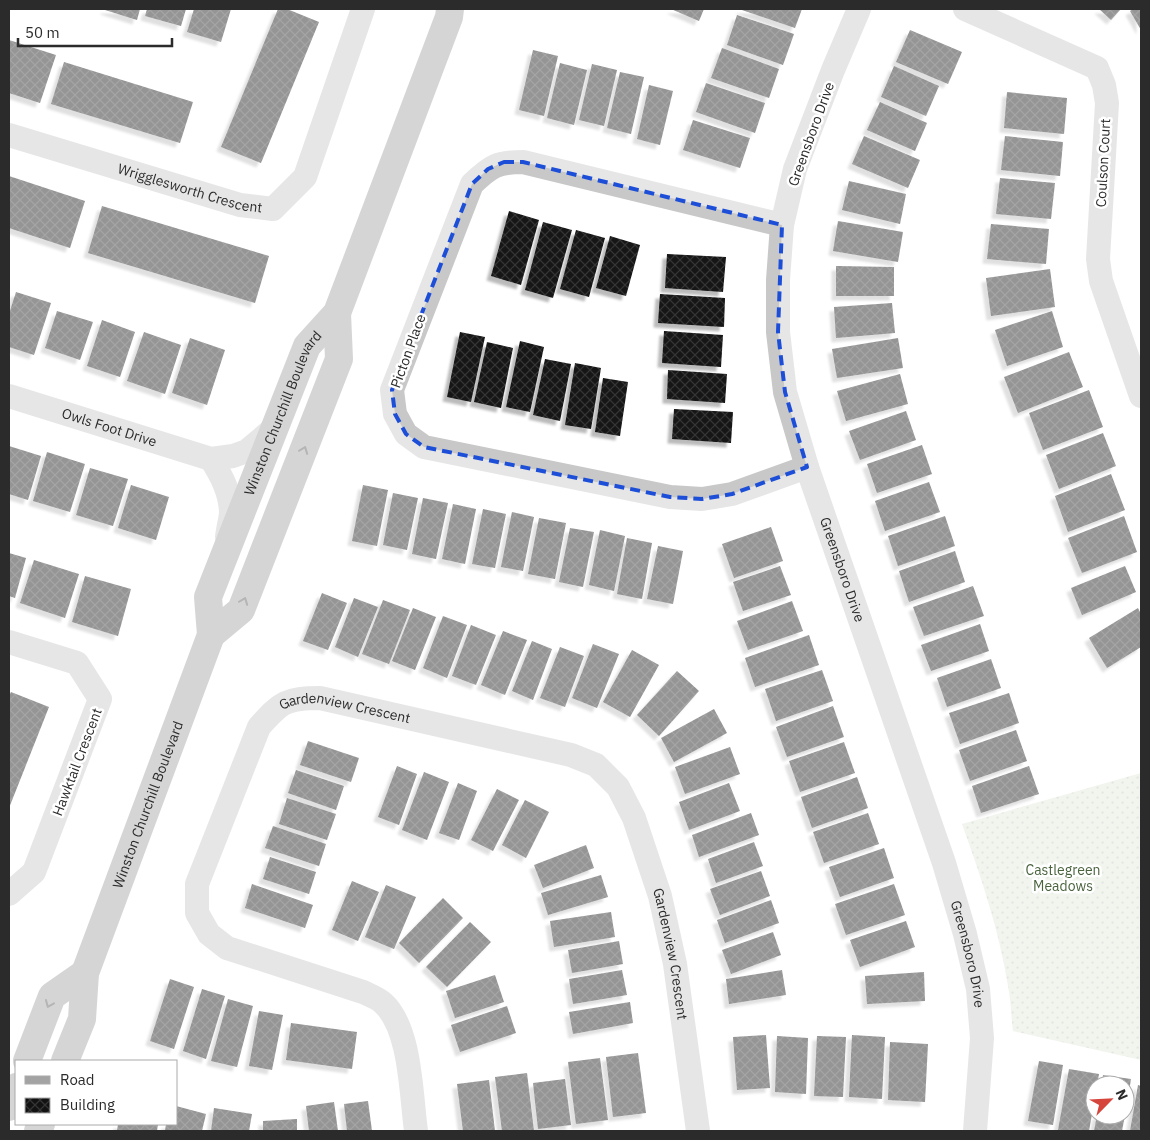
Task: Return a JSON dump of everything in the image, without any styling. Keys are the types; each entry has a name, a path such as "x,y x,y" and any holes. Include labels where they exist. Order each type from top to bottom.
{"main road":[{"name":"Winston Churchill Boulevard","path":"65,1060 82,1019 86,973 211,635 208,598 307,346 337,313 452,11"},
{"name":"Winston Churchill Boulevard","path":"211,635 241,610 292,480 339,359 337,313"},
{"path":"26,1060 52,996 86,973"},
{"path":"9,1107 15,1091"}],"street":[{"name":"Wrigglesworth Crescent","path":"9,135 240,205 273,208 305,178 363,9"},
{"name":"Greensboro Drive","path":"859,9 795,169 782,225 778,280 778,332 785,392 806,468 944,863 965,934 978,989 982,1038 975,1131"},
{"name":"Coulson Court","path":"965,9 1097,68 1104,85 1107,103 1098,259 1100,281 1141,396"},
{"name":"Picton Place","path":"782,225 523,162 504,162 488,169 472,184 392,390 395,414 406,434 424,447 670,497 702,499 732,494 806,468"},
{"name":"Owls Foot Drive","path":"9,396 211,458 233,456 247,451 273,429"},
{"path":"211,458 224,481 231,513 224,556"},
{"name":"Hawktail Crescent","path":"9,642 77,663 100,699 34,872 9,894"},
{"name":"Gardenview Crescent","path":"416,1131 405,1041 397,1020 383,1002 363,992 227,948 209,934 197,913 198,884 259,727 277,707 297,698 320,698 571,755 596,765 618,787 634,818 660,896 675,964 698,1131"}],"highlighted area":[{"path":"504,162 523,162 782,225 778,332 785,392 807,467 732,494 702,499 670,497 424,447 406,434 395,414 392,390 472,184 488,169"}],"green space":[{"name":"Castlegreen Meadows","path":"1141,773 1141,1060 1013,1031 1009,992 1000,945 983,884 962,824"}],"building":[{"path":"105,9 140,9 137,20"},
{"path":"147,9 186,9 181,26 145,16"},
{"path":"194,9 231,9 221,42 187,32"},
{"path":"278,9 287,9 319,22 261,163 221,147"},
{"path":"671,9 704,9 699,21"},
{"path":"739,9 802,9 795,28"},
{"path":"1099,9 1121,9 1111,20"},
{"path":"1141,9 1141,30 1130,11"},
{"path":"737,15 794,34 783,65 727,45"},
{"path":"910,30 962,52 948,84 896,62"},
{"path":"9,40 56,55 40,103 9,93"},
{"path":"722,48 779,69 769,98 711,78"},
{"path":"533,50 558,56 544,116 519,110"},
{"path":"64,62 193,102 180,143 51,104"},
{"path":"560,63 587,70 574,125 547,118"},
{"path":"592,64 617,70 604,126 579,120"},
{"path":"894,66 939,86 926,116 881,97"},
{"path":"620,72 644,77 631,134 607,128"},
{"path":"706,83 765,103 755,133 696,112"},
{"path":"649,85 673,91 660,145 637,139"},
{"path":"1007,92 1067,98 1064,134 1004,128"},
{"path":"880,102 927,123 915,151 867,130"},
{"path":"693,120 750,138 740,168 683,150"},
{"path":"864,136 920,160 908,188 852,164"},
{"path":"1005,136 1063,142 1060,176 1001,170"},
{"path":"9,176 85,201 70,248 9,228"},
{"path":"1000,178 1055,183 1051,219 996,214"},
{"path":"849,181 906,194 900,224 842,210"},
{"path":"102,206 269,256 255,303 88,253"},
{"path":"509,211 539,220 521,285 491,276"},
{"path":"838,221 903,232 898,262 833,251"},
{"path":"543,222 572,230 553,298 525,290"},
{"path":"991,224 1049,229 1046,264 987,259"},
{"path":"576,230 605,238 589,297 560,289"},
{"path":"610,236 640,245 626,296 596,288"},
{"path":"667,254 726,257 723,292 665,288"},
{"path":"836,266 894,267 894,296 836,296"},
{"path":"1050,269 1055,307 991,316 986,278"},
{"path":"16,292 51,303 34,355 9,347 9,314"},
{"path":"660,294 725,298 724,327 658,323"},
{"path":"892,303 895,333 836,338 834,307"},
{"path":"57,311 93,322 80,360 45,348"},
{"path":"1052,311 1063,347 1007,366 995,330"},
{"path":"102,320 135,332 120,377 87,366"},
{"path":"664,331 723,335 721,367 662,363"},
{"path":"144,332 181,345 165,394 127,381"},
{"path":"460,332 485,337 471,402 447,397"},
{"path":"190,338 225,350 207,405 172,393"},
{"path":"898,338 903,368 837,378 832,349"},
{"path":"520,341 544,347 530,412 506,407"},
{"path":"487,342 513,348 501,408 474,402"},
{"path":"1069,352 1083,387 1018,413 1004,377"},
{"path":"545,359 571,364 560,421 533,415"},
{"path":"575,363 601,368 591,429 565,425"},
{"path":"668,370 727,374 725,403 667,399"},
{"path":"900,374 908,404 846,421 837,391"},
{"path":"603,378 628,382 620,436 595,432"},
{"path":"1089,390 1103,427 1043,450 1029,413"},
{"path":"674,409 733,412 731,443 672,439"},
{"path":"906,411 916,440 860,460 849,431"},
{"path":"1103,433 1116,466 1059,489 1046,455"},
{"path":"922,445 932,474 877,493 867,464"},
{"path":"9,446 41,456 28,500 9,494"},
{"path":"47,452 85,464 70,512 33,501"},
{"path":"90,468 128,479 113,526 76,515"},
{"path":"1111,474 1125,510 1068,532 1055,496"},
{"path":"929,482 940,512 885,531 875,501"},
{"path":"131,485 169,497 156,540 118,528"},
{"path":"363,485 388,490 377,546 352,541"},
{"path":"393,493 418,498 407,550 383,545"},
{"path":"423,498 448,503 436,559 412,554"},
{"path":"453,504 476,509 465,564 442,559"},
{"path":"483,509 506,514 495,568 472,564"},
{"path":"512,512 534,517 523,571 501,567"},
{"path":"945,516 955,546 898,566 888,536"},
{"path":"1124,516 1137,552 1082,573 1068,538"},
{"path":"539,518 566,523 555,579 528,574"},
{"path":"771,527 783,561 734,578 722,544"},
{"path":"570,528 594,532 583,587 559,582"},
{"path":"600,530 625,536 614,591 589,585"},
{"path":"627,538 652,543 642,599 617,594"},
{"path":"658,546 683,551 673,604 647,599"},
{"path":"955,551 965,582 909,602 899,571"},
{"path":"9,553 26,558 15,598 9,596"},
{"path":"34,560 79,574 65,618 20,603"},
{"path":"780,566 791,595 743,611 733,582"},
{"path":"1125,566 1136,592 1082,615 1071,588"},
{"path":"85,576 131,589 118,636 72,622"},
{"path":"973,586 984,616 924,636 913,607"},
{"path":"322,593 347,603 328,650 303,641"},
{"path":"354,598 378,607 358,657 335,647"},
{"path":"383,600 410,610 389,664 362,654"},
{"path":"792,601 803,631 748,650 737,621"},
{"path":"413,608 436,617 415,670 392,661"},
{"path":"1138,608 1141,614 1141,647 1107,668 1089,638"},
{"path":"443,616 467,625 447,678 423,668"},
{"path":"980,624 989,651 931,671 921,645"},
{"path":"471,625 496,635 476,685 452,676"},
{"path":"503,631 527,640 505,695 481,685"},
{"path":"809,635 819,665 755,687 745,658"},
{"path":"532,641 552,649 533,700 512,691"},
{"path":"593,644 619,654 597,708 572,698"},
{"path":"560,647 584,656 565,707 540,698"},
{"path":"632,650 659,665 630,717 603,702"},
{"path":"991,659 1001,688 947,707 937,678"},
{"path":"822,670 833,701 776,721 765,689"},
{"path":"677,671 699,691 659,736 637,715"},
{"path":"11,692 49,707 9,808 9,696"},
{"path":"1009,693 1019,723 960,744 949,713"},
{"path":"833,706 844,737 787,757 776,727"},
{"path":"714,709 727,733 674,762 661,738"},
{"path":"1016,730 1027,761 970,781 959,750"},
{"path":"308,741 359,758 351,782 300,765"},
{"path":"844,742 855,773 800,792 789,761"},
{"path":"730,747 740,774 685,794 675,767"},
{"path":"397,766 417,774 399,825 378,817"},
{"path":"1029,766 1039,794 981,813 972,786"},
{"path":"296,770 344,786 336,810 288,793"},
{"path":"424,772 449,782 427,840 402,830"},
{"path":"857,777 868,808 812,828 801,797"},
{"path":"458,783 477,791 459,840 439,833"},
{"path":"729,783 740,811 689,830 679,802"},
{"path":"497,789 519,800 493,851 471,840"},
{"path":"287,798 336,814 327,840 279,824"},
{"path":"525,800 549,812 526,858 502,845"},
{"path":"751,813 759,835 699,857 692,835"},
{"path":"868,813 879,844 824,863 813,832"},
{"path":"273,826 326,844 319,866 265,848"},
{"path":"754,842 763,866 716,883 708,859"},
{"path":"586,845 594,868 543,888 534,865"},
{"path":"884,848 894,878 840,897 829,867"},
{"path":"270,857 316,872 309,894 263,879"},
{"path":"761,871 770,896 720,915 710,889"},
{"path":"601,875 608,897 548,915 541,893"},
{"path":"352,881 379,892 358,941 332,930"},
{"path":"252,884 313,905 305,928 245,908"},
{"path":"894,884 905,915 846,935 835,904"},
{"path":"386,885 416,897 394,949 365,937"},
{"path":"443,898 463,918 419,963 399,943"},
{"path":"771,900 779,923 725,943 717,920"},
{"path":"611,912 615,937 554,947 550,921"},
{"path":"906,921 915,947 860,967 850,940"},
{"path":"470,922 491,942 447,987 426,967"},
{"path":"773,932 781,955 731,974 722,950"},
{"path":"619,941 623,964 572,973 568,950"},
{"path":"622,970 627,995 573,1004 569,979"},
{"path":"782,970 786,995 729,1004 726,979"},
{"path":"924,972 925,1001 867,1004 865,976"},
{"path":"495,975 504,1002 455,1018 446,991"},
{"path":"170,979 194,987 174,1049 150,1041"},
{"path":"202,989 225,996 206,1059 183,1051"},
{"path":"228,999 253,1006 237,1067 211,1061"},
{"path":"630,1002 633,1023 573,1034 569,1012"},
{"path":"507,1006 516,1033 460,1052 451,1025"},
{"path":"259,1011 283,1015 272,1070 249,1066"},
{"path":"291,1023 357,1032 352,1069 286,1060"},
{"path":"766,1035 770,1088 737,1090 733,1037"},
{"path":"852,1035 885,1037 882,1099 849,1097"},
{"path":"777,1036 808,1038 806,1094 775,1092"},
{"path":"817,1036 846,1037 843,1097 814,1096"},
{"path":"890,1042 928,1044 925,1102 888,1100"},
{"path":"638,1053 646,1113 613,1117 606,1057"},
{"path":"600,1058 608,1120 576,1124 568,1062"},
{"path":"1039,1061 1063,1065 1053,1125 1028,1121"},
{"path":"1069,1069 1099,1074 1085,1075 1085,1125 1090,1125 1089,1131 1058,1130"},
{"path":"527,1073 534,1131 502,1131 495,1077"},
{"path":"565,1079 571,1125 538,1129 533,1083"},
{"path":"489,1080 495,1131 463,1131 457,1084"},
{"path":"1138,1085 1141,1086 1141,1131 1130,1131 1131,1125 1135,1125 1135,1102"},
{"path":"368,1101 372,1131 347,1131 344,1104"},
{"path":"334,1102 338,1131 309,1131 306,1106"},
{"path":"178,1107 206,1114 202,1131 165,1131 166,1125 178,1125"},
{"path":"214,1108 252,1114 249,1131 211,1131"},
{"path":"297,1119 297,1131 263,1131 263,1121"},
{"path":"118,1125 158,1125 157,1131 117,1131"},
{"path":"1095,1125 1123,1125 1122,1131 1094,1131"}]}
